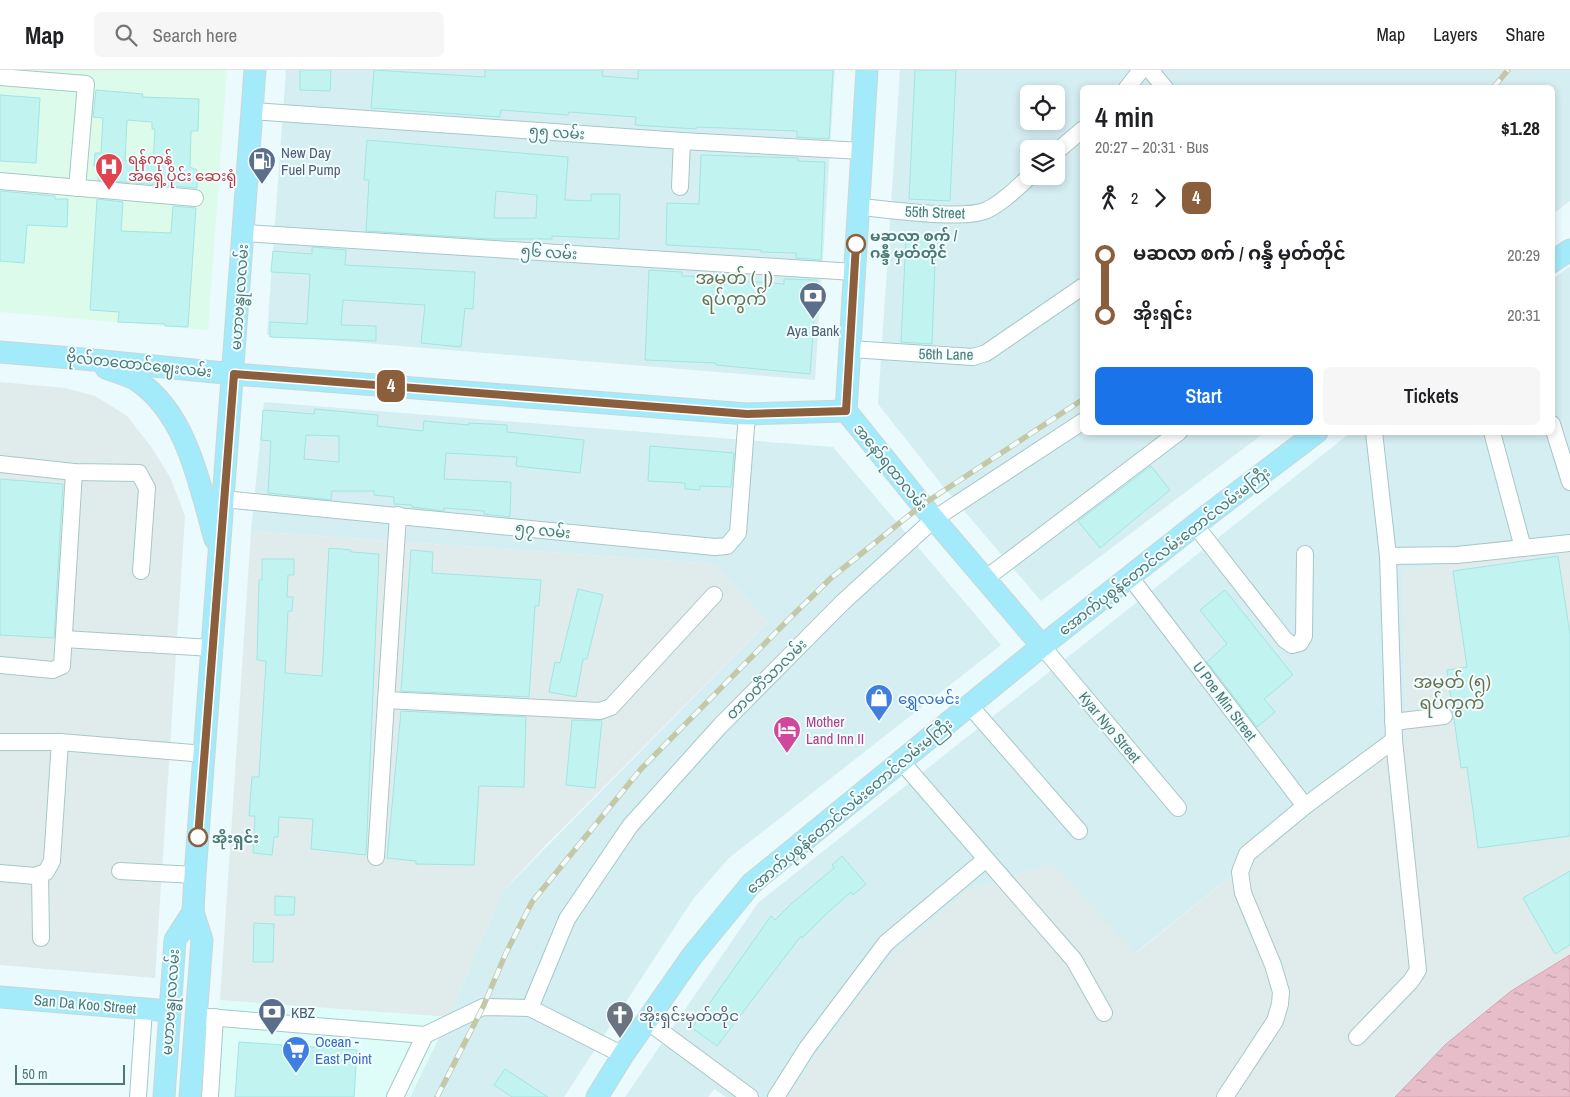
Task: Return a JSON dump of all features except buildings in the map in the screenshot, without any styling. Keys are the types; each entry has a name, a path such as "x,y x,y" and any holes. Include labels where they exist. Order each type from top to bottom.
{"main road":[{"name":"မဟာဗန္ဓုလလမ်း","path":"190,1097 205,1016 202,940 193,912 255,70"},
{"name":"အနော်ရထာလမ်း","path":"867,70 846,411 934,519 1042,646"},
{"path":"1555,260 1570,250"},
{"name":"ဗိုလ်တထောင်ဈေးလမ်း","path":"0,352 234,374 747,414 846,411"},
{"path":"83,359 137,380 163,403 178,427 193,465 219,553"},
{"name":"အောက်ပုစွန်တောင်လမ်းတောင်လမ်းမကြီး","path":"597,1097 623,1055 692,956 751,884 1042,646 1195,525 1313,435"},
{"name":"မဟာဗန္ဓုလလမ်း","path":"164,1097 174,940 193,912"},
{"name":"San Da Koo Street","path":"0,997 170,1011"}],"street":[{"path":"1129,85 1141,70"},
{"path":"1150,70 1162,85"},
{"path":"0,77 86,84 77,188"},
{"name":"၅၅ လမ်း","path":"252,111 862,152"},
{"path":"1065,144 1080,132"},
{"path":"680,187 682,141"},
{"path":"0,181 195,198"},
{"name":"55th Street","path":"859,207 959,215 984,211 1004,199 1020,185"},
{"name":"၅၆ လမ်း","path":"244,233 854,272"},
{"name":"56th Lane","path":"850,349 973,356 986,353 1080,288"},
{"name":"၅၇ လမ်း","path":"223,499 715,547 726,546 738,533 747,414"},
{"name":"တာဝတိံသာလမ်း","path":"530,1008 566,919 630,826 720,726 843,602 934,519 1080,423"},
{"path":"1555,434 1570,482"},
{"path":"985,579 1175,435"},
{"path":"1357,1037 1411,981 1418,970 1392,722 1388,556 1374,435"},
{"path":"1493,435 1523,548"},
{"path":"0,464 74,472 139,473 147,488 141,571"},
{"path":"0,666 53,670 62,666 74,472"},
{"path":"376,857 398,515"},
{"path":"1195,525 1285,640 1292,645 1300,643 1304,636 1304,554"},
{"path":"1388,556 1457,556 1570,544"},
{"name":"U Poe Min Street","path":"1130,577 1305,806"},
{"path":"386,700 600,711 611,706 714,595"},
{"path":"64,639 212,648"},
{"name":"Kyar Nyo Street","path":"1042,646 1178,808"},
{"path":"970,706 1079,831"},
{"path":"1392,722 1444,716"},
{"path":"1225,1097 1275,1021 1280,1004 1278,980 1242,893 1240,872 1246,854 1305,806 1394,740"},
{"path":"0,742 60,742 204,754"},
{"path":"0,873 35,876 46,872 52,861 60,742"},
{"path":"902,761 1074,960 1104,1013"},
{"path":"776,1097 807,1048 886,943 986,859"},
{"path":"120,870 195,876"},
{"path":"40,874 41,938"},
{"path":"210,1097 205,1016 425,1035 483,1007 530,1008 623,1055"},
{"path":"138,1097 144,1009"},
{"path":"647,1021 750,1097"},
{"path":"395,1097 425,1035"}],"shaded area":[{"name":"ရန်ကုန် အရှေ့ပိုင်း ဆေးရုံ","path":"0,70 227,70 208,330 0,312"},
{"path":"286,70 835,70 815,380 267,335"},
{"path":"900,70 1570,70 1570,201 1555,212 1555,85 1080,85 1080,435 1261,435 1041,601 942,485 878,404"},
{"path":"1570,266 1570,552 1403,569 1406,742 1262,851 1135,953 1052,864 969,890 892,954 815,1056 789,1097 726,1097 714,1089 708,1097 625,1097 758,903 1347,435 1555,435 1555,277"},
{"path":"0,382 65,388 95,396 127,416 152,448 171,479 185,516 155,978 0,965"},
{"path":"264,402 833,447 1001,645 729,858 693,899 564,1097 410,1097 449,1017 502,892 768,622 715,564 251,531"},
{"path":"251,531 715,564 768,622 545,846 502,892 449,1017 220,1000"},
{"path":"1570,552 1570,955 1510,991 1446,1044 1395,1097 789,1097 815,1056 892,954 969,890 1052,864 1136,953 1262,851 1406,742 1403,569"},
{"path":"220,1000 449,1017 410,1097 215,1097"}],"water":[{"path":"1570,955 1570,1097 1395,1097 1446,1044 1511,991"}],"railway":[{"path":"1496,85 1508,70"},
{"path":"437,1097 483,1007 506,953 532,902 641,769 831,578 922,505 1080,401"}],"bus line":[{"name":"4","path":"198,837 234,374 747,414 846,411 856,244"}],"place":[{"name":"New Day Fuel Pump","path":"262,185"},
{"name":"ရန်ကုန် အရှေ့ပိုင်း ဆေးရုံ","path":"109,191"},
{"name":"မဆလာ စက် / ဂန္ဒီ မှတ်တိုင်","path":"856,244"},
{"name":"Aya Bank","path":"813,320"},
{"name":"ရွှေလမင်း","path":"879,722"},
{"name":"Mother Land Inn II","path":"787,754"},
{"name":"အိုးရှင်း","path":"198,837"},
{"name":"KBZ","path":"272,1036"},
{"name":"အိုးရှင်းမှတ်တိုင","path":"620,1039"},
{"name":"Ocean - East Point","path":"296,1074"}],"district":[{"name":"အမှတ် (၂) ရပ်ကွက်","path":"734,287"},
{"name":"အမှတ် (၅) ရပ်ကွက်","path":"1452,691"}]}
